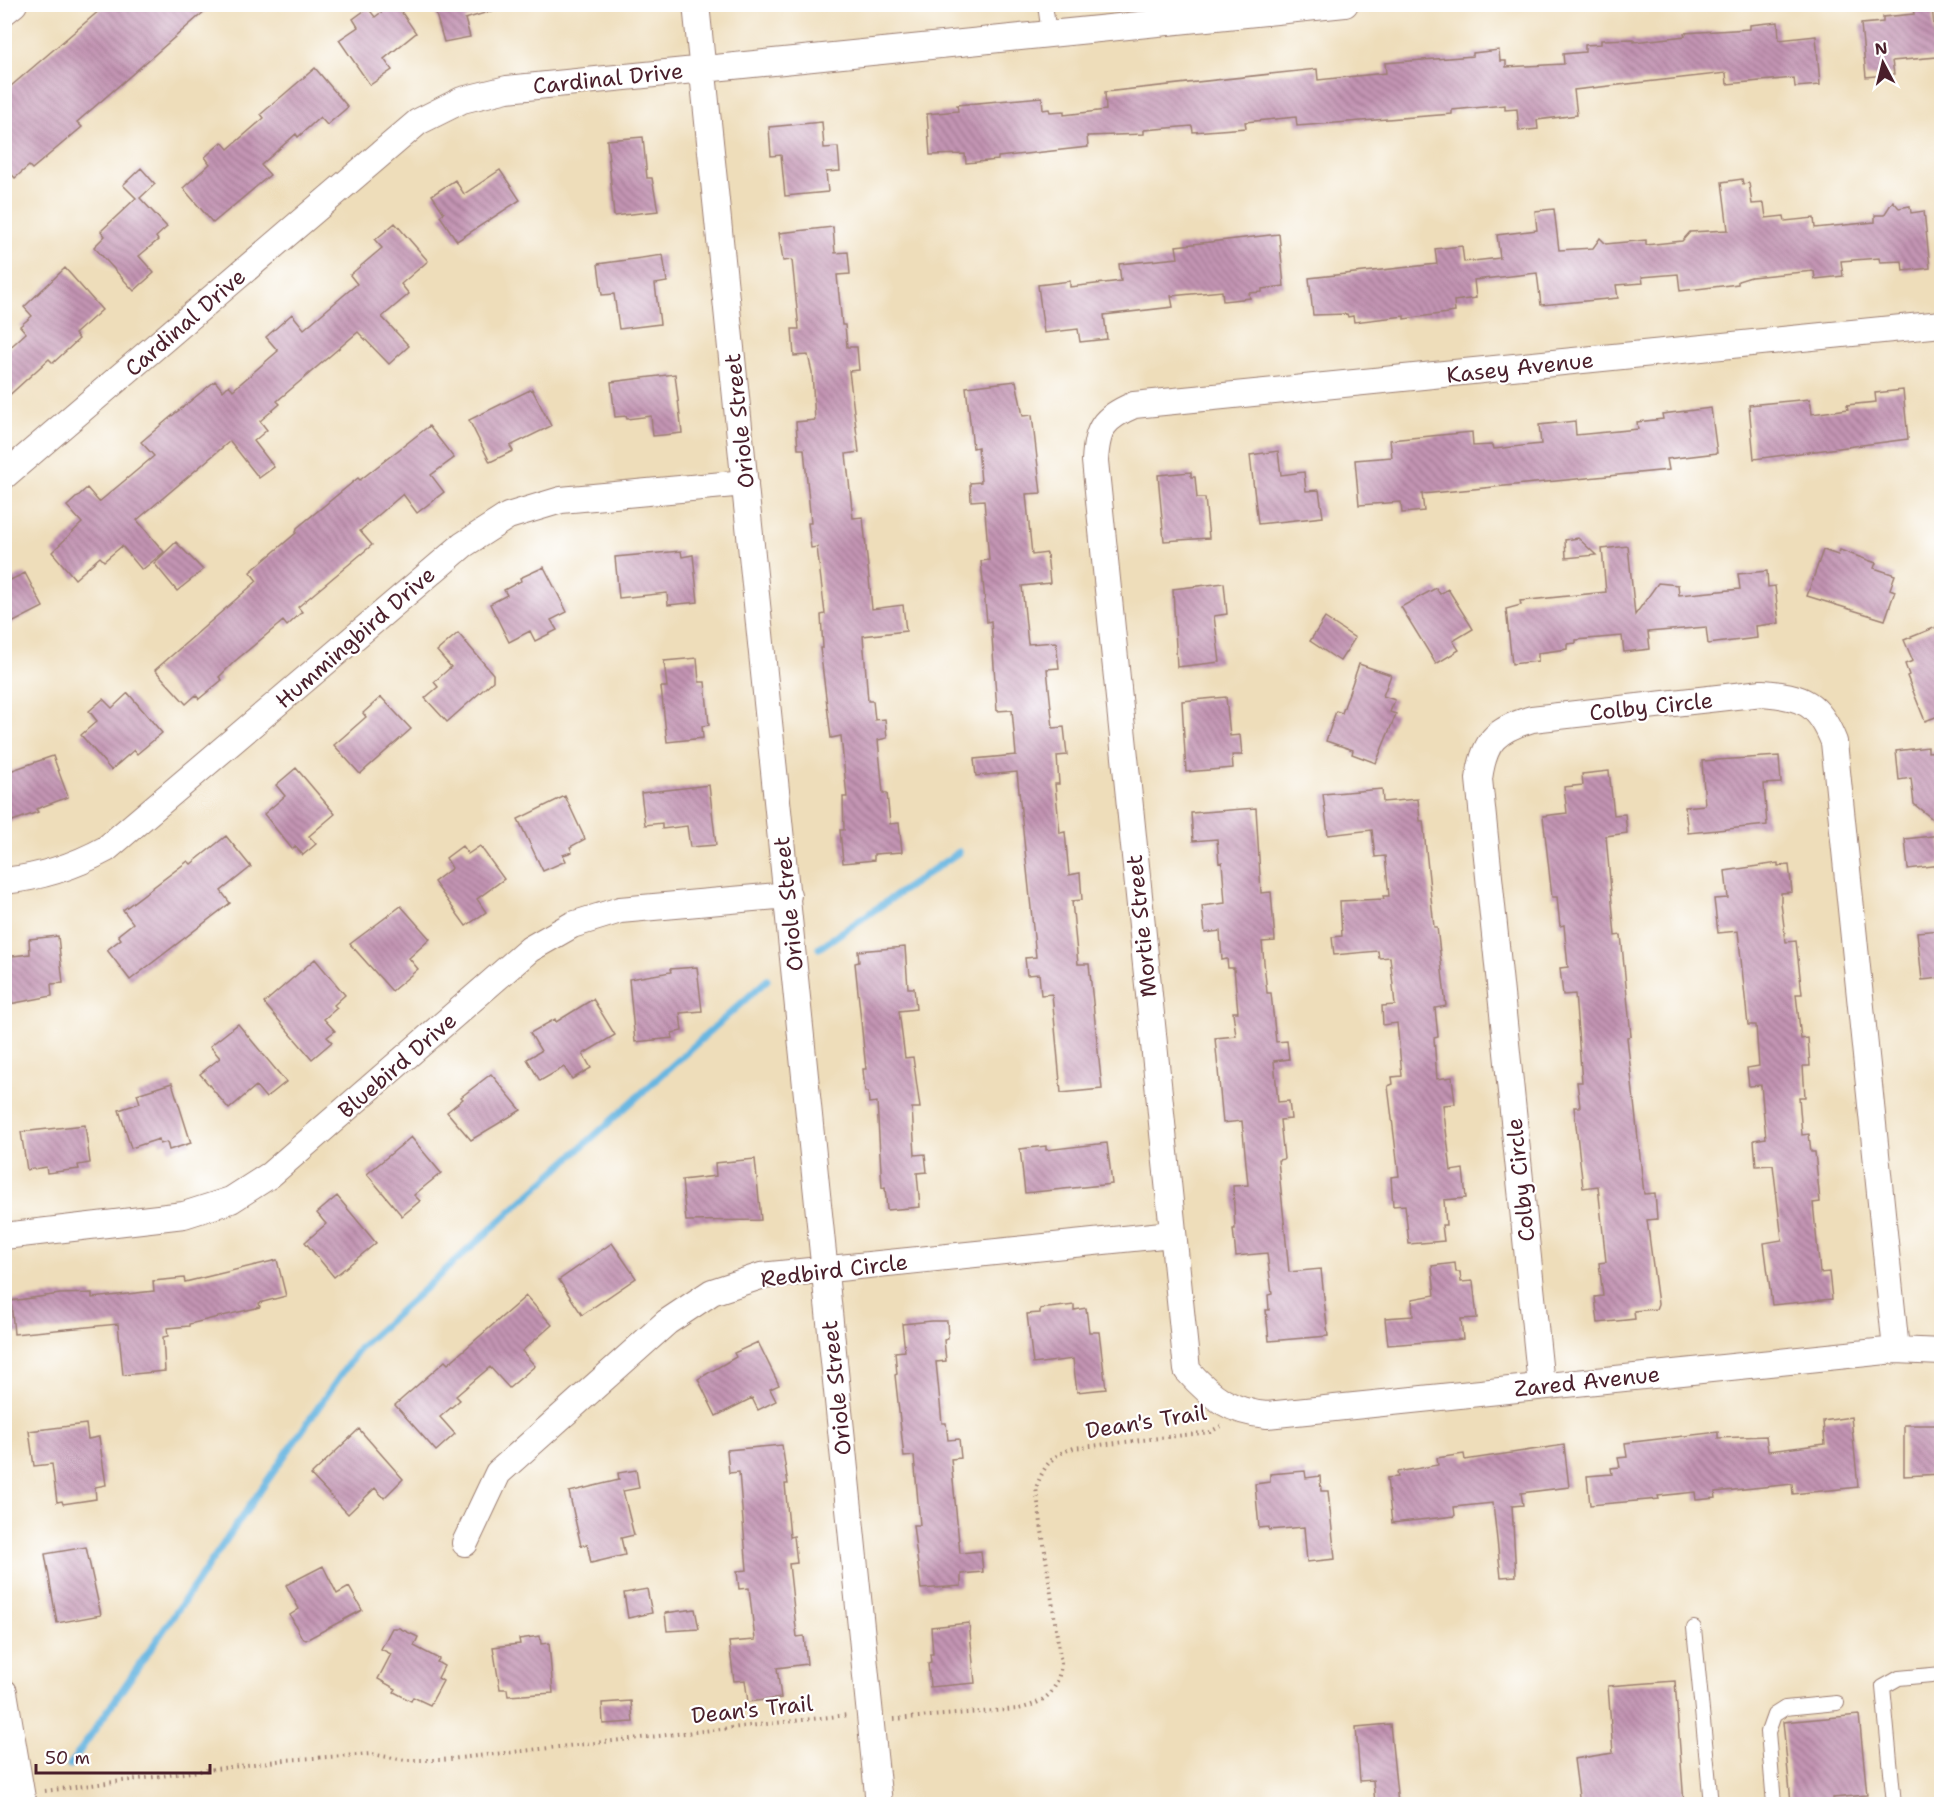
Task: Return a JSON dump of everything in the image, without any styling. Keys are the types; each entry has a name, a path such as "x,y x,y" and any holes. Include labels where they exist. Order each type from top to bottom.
{"street":[{"path":"4,12 14,4"},
{"name":"Oriole Street","path":"696,4 879,1804"},
{"name":"Cardinal Drive","path":"4,476 418,122 462,100 507,88 1306,6 1345,4"},
{"name":"Kasey Avenue","path":"1104,423 1118,412 1134,405 1941,324"},
{"name":"Mortie Street","path":"1104,423 1096,439 1095,461 1187,1370 1228,1417"},
{"name":"Hummingbird Drive","path":"4,881 33,878 72,867 106,849 463,544 508,516 561,500 745,483"},
{"name":"Colby Circle","path":"1542,1385 1479,779 1482,756 1492,738 1511,725 1532,719 1762,693 1785,695 1809,703 1826,720 1834,742 1896,1350"},
{"name":"Bluebird Drive","path":"4,1236 184,1215 231,1200 270,1175 530,949 572,925 620,910 788,895"},
{"name":"Redbird Circle","path":"465,1543 498,1473 667,1322 712,1292 761,1276 1172,1234"},
{"name":"Zared Avenue","path":"1228,1417 1244,1413 1268,1415 1896,1350 1941,1352"},
{"path":"4,1692 29,1798"}],"lane":[{"path":"1045,4 1049,34"},
{"path":"1694,1628 1711,1804"},
{"path":"1894,1804 1883,1687 1899,1678 1941,1674"},
{"path":"1774,1804 1768,1732 1774,1715 1785,1708 1837,1703"}],"path":[{"name":"Dean's Trail","path":"29,1798 285,1760 371,1754 405,1760 441,1760 837,1716 860,1715 871,1719 994,1711 1037,1705 1052,1692 1060,1678 1061,1664 1036,1488 1044,1466 1059,1452 1074,1448 1210,1432 1228,1417"}],"building":[{"path":"107,4 213,4 77,122 82,127 32,169 29,166 15,178 4,166 4,92"},
{"path":"392,4 396,4 416,33 384,59 392,70 370,85 339,40 358,27 353,19 368,8 375,17"},
{"path":"433,4 497,4 498,9 465,19 470,37 444,42"},
{"path":"1932,6 1937,57 1892,61 1894,74 1866,77 1861,24 1883,22 1883,17 1914,14 1913,7"},
{"path":"1778,22 1779,40 1816,36 1820,85 1795,87 1794,78 1727,84 1726,73 1574,90 1577,115 1537,120 1538,129 1519,131 1517,109 1505,110 1505,105 1452,110 1452,114 1297,126 1296,117 1245,122 1246,128 1193,132 1192,126 1144,130 1144,134 1087,136 1088,147 966,163 965,154 930,155 927,114 958,111 957,105 1042,97 1043,110 1064,111 1064,115 1106,110 1105,92 1317,69 1318,80 1386,73 1385,63 1473,56 1473,53 1499,50 1500,61 1506,61 1506,67 1564,64 1563,54 1585,52 1585,45 1601,44 1601,40 1634,39 1634,42 1685,36 1684,33 1750,29 1750,25"},
{"path":"315,68 348,107 327,125 320,117 298,137 296,134 261,165 270,175 213,223 183,188 210,164 205,157 222,142 228,149 264,118 261,114"},
{"path":"822,122 824,148 838,147 840,171 826,172 828,192 785,196 781,155 771,156 769,127"},
{"path":"643,137 647,178 652,178 658,211 614,216 607,140"},
{"path":"141,168 155,184 140,198 167,227 156,237 158,240 139,256 154,273 134,291 94,247 105,236 101,231 136,198 123,185"},
{"path":"500,170 520,200 457,241 440,216 444,213 432,195 455,180 464,194"},
{"path":"1742,179 1743,184 1749,183 1752,204 1764,203 1766,218 1784,216 1785,221 1814,218 1815,228 1875,222 1875,215 1884,215 1893,201 1899,208 1910,206 1911,213 1924,211 1930,268 1903,271 1902,261 1880,262 1879,258 1841,261 1843,276 1815,279 1814,271 1751,277 1738,281 1738,284 1680,291 1678,274 1642,277 1643,283 1616,285 1618,298 1541,305 1537,273 1474,280 1476,298 1454,301 1455,312 1404,319 1404,316 1354,322 1353,316 1348,317 1347,314 1313,315 1309,278 1437,264 1435,249 1462,246 1464,262 1500,258 1497,235 1537,230 1535,211 1554,209 1559,250 1593,248 1600,238 1606,244 1646,240 1646,245 1682,241 1690,232 1728,230 1722,182"},
{"path":"395,223 428,261 401,284 409,294 382,317 409,346 389,364 358,332 277,401 280,404 260,421 267,430 254,441 274,467 259,478 230,441 137,520 164,552 142,570 122,546 104,561 100,557 75,579 52,552 82,523 67,506 87,488 99,502 154,456 141,442 167,420 215,381 223,391 229,385 233,390 278,351 266,337 292,314 304,329 357,284 350,275 382,248 375,240"},
{"path":"833,227 835,253 848,252 850,274 837,275 842,325 845,325 847,347 857,347 859,370 849,371 859,452 846,454 853,518 863,517 872,609 903,605 906,631 863,636 868,701 873,701 875,720 885,719 887,738 878,740 883,793 887,793 890,824 899,823 902,852 874,854 874,860 843,863 840,830 844,830 843,797 847,797 841,736 831,738 820,648 823,648 821,615 825,614 817,547 811,548 804,449 798,449 796,422 815,420 812,372 808,355 794,356 792,329 799,329 792,260 783,261 779,233"},
{"path":"1279,234 1284,286 1249,293 1250,298 1223,301 1222,291 1171,296 1173,307 1104,315 1107,339 1080,342 1078,329 1044,333 1038,285 1070,281 1070,287 1121,281 1119,264 1178,258 1176,246"},
{"path":"663,255 667,282 655,284 660,324 619,329 614,294 602,295 598,264"},
{"path":"65,268 102,310 75,334 79,339 53,363 49,359 4,400 4,353 26,333 20,326 32,316 24,307"},
{"path":"675,374 682,433 653,436 651,416 627,419 626,416 615,417 611,382"},
{"path":"1016,381 1023,416 1032,415 1041,493 1026,494 1032,555 1047,553 1050,583 1022,586 1028,644 1056,642 1059,668 1047,669 1053,728 1064,727 1067,755 1057,756 1059,784 1055,784 1060,833 1065,832 1069,875 1080,873 1082,900 1072,901 1078,964 1089,964 1102,1089 1061,1093 1052,994 1041,995 1039,974 1027,975 1025,958 1036,957 1017,772 976,776 974,759 1016,755 1012,710 997,711 991,621 987,622 981,561 989,560 984,500 971,501 970,483 981,482 978,447 973,448 966,387"},
{"path":"532,389 551,426 510,446 513,451 490,462 469,420"},
{"path":"1903,390 1908,439 1754,459 1749,405 1810,399 1812,414 1848,409 1847,405 1876,402 1875,393"},
{"path":"1711,408 1717,453 1667,459 1669,470 1422,494 1424,511 1402,513 1401,502 1359,505 1355,460 1392,457 1390,440 1472,432 1473,446 1493,445 1494,449 1541,444 1539,425 1575,421 1576,435 1638,429 1637,422 1663,419 1662,414"},
{"path":"429,426 454,458 431,475 444,492 417,513 403,494 360,531 372,545 298,607 302,612 287,626 283,621 235,661 219,677 222,680 199,699 196,695 186,704 155,670 257,581 250,572 296,533 297,528 358,478 360,480"},
{"path":"1278,451 1281,475 1304,472 1306,491 1319,490 1323,517 1258,524 1250,455"},
{"path":"1191,472 1191,477 1195,477 1197,498 1205,498 1209,538 1164,541 1158,475"},
{"path":"1578,538 1596,555 1566,558 1565,540"},
{"path":"176,542 203,570 177,591 154,563"},
{"path":"1628,546 1635,615 1658,583 1678,585 1679,595 1740,589 1738,574 1767,571 1768,587 1775,586 1779,623 1756,626 1757,638 1708,644 1706,627 1648,632 1650,649 1624,652 1622,636 1576,640 1576,643 1567,644 1567,649 1538,653 1538,661 1512,664 1506,609 1521,605 1520,601 1606,592 1602,549"},
{"path":"1823,550 1838,555 1840,550 1876,563 1874,568 1895,575 1890,589 1895,591 1885,620 1807,596"},
{"path":"681,551 682,557 693,555 698,602 668,605 667,593 619,598 615,557"},
{"path":"544,567 567,612 551,620 557,630 535,641 530,631 509,642 490,604 507,595 504,590 521,581 520,578"},
{"path":"25,573 43,607 4,627 4,583"},
{"path":"1224,583 1227,614 1214,616 1220,662 1177,667 1173,589"},
{"path":"1436,588 1440,594 1448,589 1473,629 1453,641 1459,650 1436,664 1401,607"},
{"path":"1325,618 1355,638 1340,661 1310,641"},
{"path":"1941,625 1941,715 1925,721 1907,676 1909,675 1905,664 1913,661 1904,640"},
{"path":"458,633 493,674 493,681 447,722 425,698 438,687 434,682 451,667 437,651"},
{"path":"697,658 699,682 705,682 709,725 702,726 703,738 667,742 661,687 667,687 664,661"},
{"path":"1359,664 1391,675 1383,696 1395,700 1390,712 1396,714 1376,763 1352,754 1353,750 1326,741 1336,711 1342,713"},
{"path":"128,693 162,733 137,754 134,750 111,770 81,735 97,721 89,711 103,699 112,708"},
{"path":"381,697 411,729 360,774 334,745 366,717 363,713"},
{"path":"1226,697 1230,736 1240,735 1242,755 1232,755 1233,768 1186,772 1182,701"},
{"path":"1928,747 1928,752 1941,751 1941,826 1914,804 1911,778 1899,780 1896,751"},
{"path":"53,756 68,797 36,809 38,812 4,824 4,773"},
{"path":"1779,756 1781,783 1764,784 1767,825 1688,833 1685,807 1705,805 1702,761"},
{"path":"296,768 335,814 309,836 316,844 303,855 295,846 292,849 264,814 285,796 276,785"},
{"path":"1609,771 1614,815 1625,814 1627,833 1606,836 1615,936 1621,935 1631,1036 1627,1037 1644,1194 1655,1193 1657,1219 1647,1220 1658,1304 1656,1309 1634,1311 1635,1319 1598,1323 1595,1297 1603,1296 1599,1263 1606,1262 1598,1186 1583,1188 1574,1107 1580,1107 1577,1082 1582,1082 1575,994 1563,995 1560,968 1568,967 1564,925 1560,926 1557,897 1552,897 1543,816 1567,813 1564,787 1583,785 1582,774"},
{"path":"709,785 716,845 690,847 687,826 662,829 662,823 645,825 641,793"},
{"path":"1382,789 1383,802 1418,799 1420,821 1423,821 1434,927 1437,927 1446,1006 1435,1008 1438,1037 1434,1038 1437,1079 1452,1077 1455,1104 1443,1105 1451,1171 1463,1169 1466,1198 1444,1200 1446,1225 1442,1225 1444,1241 1409,1244 1405,1205 1393,1206 1391,1177 1399,1176 1388,1086 1393,1084 1392,1077 1402,1076 1397,1023 1383,1025 1382,1006 1395,1005 1390,957 1379,958 1378,951 1334,955 1332,937 1342,936 1340,901 1384,899 1383,896 1389,896 1385,856 1375,857 1372,830 1328,835 1323,794"},
{"path":"565,796 585,839 570,847 572,852 563,855 566,861 543,871 518,819"},
{"path":"1256,808 1261,893 1271,892 1275,941 1262,942 1267,993 1271,993 1276,1042 1287,1041 1289,1059 1274,1061 1278,1102 1289,1101 1291,1119 1280,1120 1284,1159 1278,1160 1289,1272 1321,1269 1328,1336 1269,1341 1266,1310 1269,1310 1268,1295 1272,1294 1267,1253 1236,1256 1233,1229 1235,1229 1233,1186 1248,1185 1242,1121 1223,1123 1215,1038 1236,1036 1233,1012 1238,1012 1234,968 1228,968 1227,959 1222,960 1220,931 1205,933 1202,906 1225,903 1222,862 1219,863 1217,839 1193,841 1191,813"},
{"path":"1941,835 1941,865 1908,869 1905,839"},
{"path":"226,836 251,867 221,891 230,903 130,980 107,950 121,939 118,935 133,923 123,910 188,861 191,864"},
{"path":"462,846 468,854 480,846 504,879 477,899 486,912 466,926 434,882 452,868 446,858"},
{"path":"1778,863 1778,866 1789,865 1792,892 1781,893 1781,903 1786,942 1796,941 1802,994 1796,994 1801,1039 1808,1038 1810,1066 1803,1066 1805,1097 1799,1097 1802,1135 1809,1134 1811,1152 1815,1152 1820,1202 1813,1203 1820,1273 1829,1272 1832,1299 1772,1305 1764,1243 1782,1240 1773,1165 1756,1166 1754,1140 1766,1138 1761,1085 1749,1086 1747,1068 1759,1066 1756,1025 1748,1025 1738,931 1718,933 1714,899 1728,898 1725,871"},
{"path":"401,906 430,939 409,958 418,969 392,991 350,944"},
{"path":"1941,930 1941,978 1922,980 1917,932"},
{"path":"58,936 63,983 51,984 52,996 4,1005 4,957 30,954 29,939"},
{"path":"905,947 908,988 914,988 916,1009 899,1011 905,1058 913,1057 920,1108 912,1108 915,1155 925,1154 927,1172 917,1173 920,1207 887,1210 885,1187 882,1188 877,1102 869,1103 868,1092 865,1092 863,1069 866,1069 855,963 859,962 858,951"},
{"path":"315,959 345,995 334,1005 337,1008 324,1019 335,1031 327,1037 332,1042 312,1059 264,1003"},
{"path":"697,967 702,1011 680,1013 682,1031 672,1033 673,1038 635,1042 629,979 671,972 670,969"},
{"path":"593,999 615,1035 583,1054 591,1068 572,1079 564,1067 540,1081 527,1059 541,1051 530,1033 555,1019 556,1022"},
{"path":"238,1024 286,1082 266,1098 256,1086 229,1109 200,1074 220,1058 210,1046"},
{"path":"491,1074 521,1110 471,1140 447,1112 463,1099 461,1097"},
{"path":"172,1083 191,1143 169,1150 167,1142 160,1144 159,1139 131,1148 119,1110 140,1103 137,1094"},
{"path":"85,1125 90,1163 78,1165 79,1169 47,1173 46,1167 27,1170 21,1132"},
{"path":"411,1137 441,1173 414,1195 420,1201 402,1216 367,1174"},
{"path":"1107,1143 1112,1184 1025,1193 1020,1149 1046,1146 1046,1150"},
{"path":"755,1159 761,1220 686,1221 682,1180 716,1176 715,1163"},
{"path":"337,1196 376,1243 334,1277 305,1242 326,1224 317,1213"},
{"path":"612,1243 636,1278 582,1315 559,1280"},
{"path":"277,1260 286,1296 259,1303 260,1307 189,1324 189,1326 167,1328 168,1336 163,1337 165,1371 123,1375 118,1324 14,1334 11,1301 60,1294 92,1293 92,1298 154,1291 153,1281 184,1278 185,1282"},
{"path":"1455,1263 1456,1272 1460,1272 1461,1282 1473,1281 1477,1318 1461,1319 1463,1339 1388,1345 1385,1318 1413,1316 1412,1299 1435,1295 1432,1266"},
{"path":"526,1296 552,1325 522,1351 535,1366 509,1388 490,1367 456,1396 460,1400 440,1417 455,1434 436,1451 395,1405 445,1361 448,1364"},
{"path":"1074,1305 1074,1310 1086,1308 1089,1332 1099,1332 1106,1389 1077,1392 1073,1359 1033,1364 1027,1314 1040,1313 1040,1309"},
{"path":"947,1321 948,1339 944,1340 946,1361 936,1362 942,1423 946,1423 948,1440 959,1439 961,1458 951,1459 960,1553 981,1551 983,1572 961,1574 961,1586 921,1589 913,1525 920,1525 914,1456 904,1457 895,1375 897,1374 895,1352 905,1351 902,1324"},
{"path":"758,1342 779,1385 770,1389 776,1401 758,1410 752,1398 716,1416 698,1379 736,1357 734,1353"},
{"path":"1851,1417 1858,1487 1793,1494 1792,1484 1715,1492 1716,1498 1696,1500 1695,1492 1658,1496 1659,1499 1590,1505 1587,1476 1612,1474 1611,1468 1620,1467 1618,1458 1627,1457 1625,1443 1718,1432 1718,1438 1766,1436 1768,1451 1825,1444 1823,1421"},
{"path":"86,1424 88,1439 99,1437 106,1485 95,1487 96,1499 63,1504 62,1501 57,1502 52,1464 34,1466 29,1431"},
{"path":"1904,1425 1941,1425 1941,1474 1904,1476"},
{"path":"359,1429 403,1479 384,1498 375,1488 348,1514 311,1475"},
{"path":"782,1445 788,1484 785,1484 790,1537 794,1536 797,1563 789,1564 797,1637 804,1636 807,1664 777,1668 781,1698 748,1702 745,1680 734,1681 729,1642 755,1640 749,1588 739,1589 737,1571 747,1570 739,1472 729,1473 727,1450"},
{"path":"1564,1445 1569,1487 1521,1493 1523,1505 1512,1506 1516,1576 1501,1577 1493,1503 1454,1507 1455,1516 1392,1523 1387,1478 1398,1477 1397,1472 1438,1465 1437,1458 1464,1454 1465,1460"},
{"path":"636,1470 639,1488 623,1491 634,1535 621,1538 625,1555 591,1563 587,1544 581,1546 569,1492 619,1480 618,1473"},
{"path":"1305,1471 1306,1478 1320,1476 1321,1491 1328,1491 1335,1559 1307,1562 1304,1527 1269,1530 1269,1527 1259,1528 1255,1484 1270,1482 1270,1474"},
{"path":"86,1547 101,1615 57,1623 45,1554"},
{"path":"323,1566 337,1594 349,1587 362,1610 306,1640 302,1638 290,1615 299,1609 286,1585"},
{"path":"647,1589 652,1613 628,1618 624,1593"},
{"path":"695,1609 699,1629 667,1631 665,1613"},
{"path":"969,1623 975,1683 930,1687 928,1663 931,1662 930,1654 933,1654 931,1627"},
{"path":"392,1628 399,1628 418,1637 414,1646 439,1659 437,1662 444,1666 438,1678 443,1681 430,1705 413,1697 411,1701 394,1692 396,1689 378,1679 391,1654 381,1649"},
{"path":"540,1636 541,1644 549,1643 553,1693 508,1696 507,1689 500,1689 493,1647 520,1644 519,1639"},
{"path":"1675,1681 1684,1804 1580,1804 1574,1759 1613,1753 1608,1686"},
{"path":"631,1701 633,1722 603,1724 602,1703"},
{"path":"1859,1715 1867,1795 1833,1798 1833,1804 1795,1804 1795,1801 1791,1802 1783,1722"},
{"path":"1390,1724 1398,1804 1375,1804 1373,1780 1360,1781 1356,1727"}],"waterway":[{"path":"819,948 959,852"},
{"path":"70,1765 360,1347 767,980"}]}
